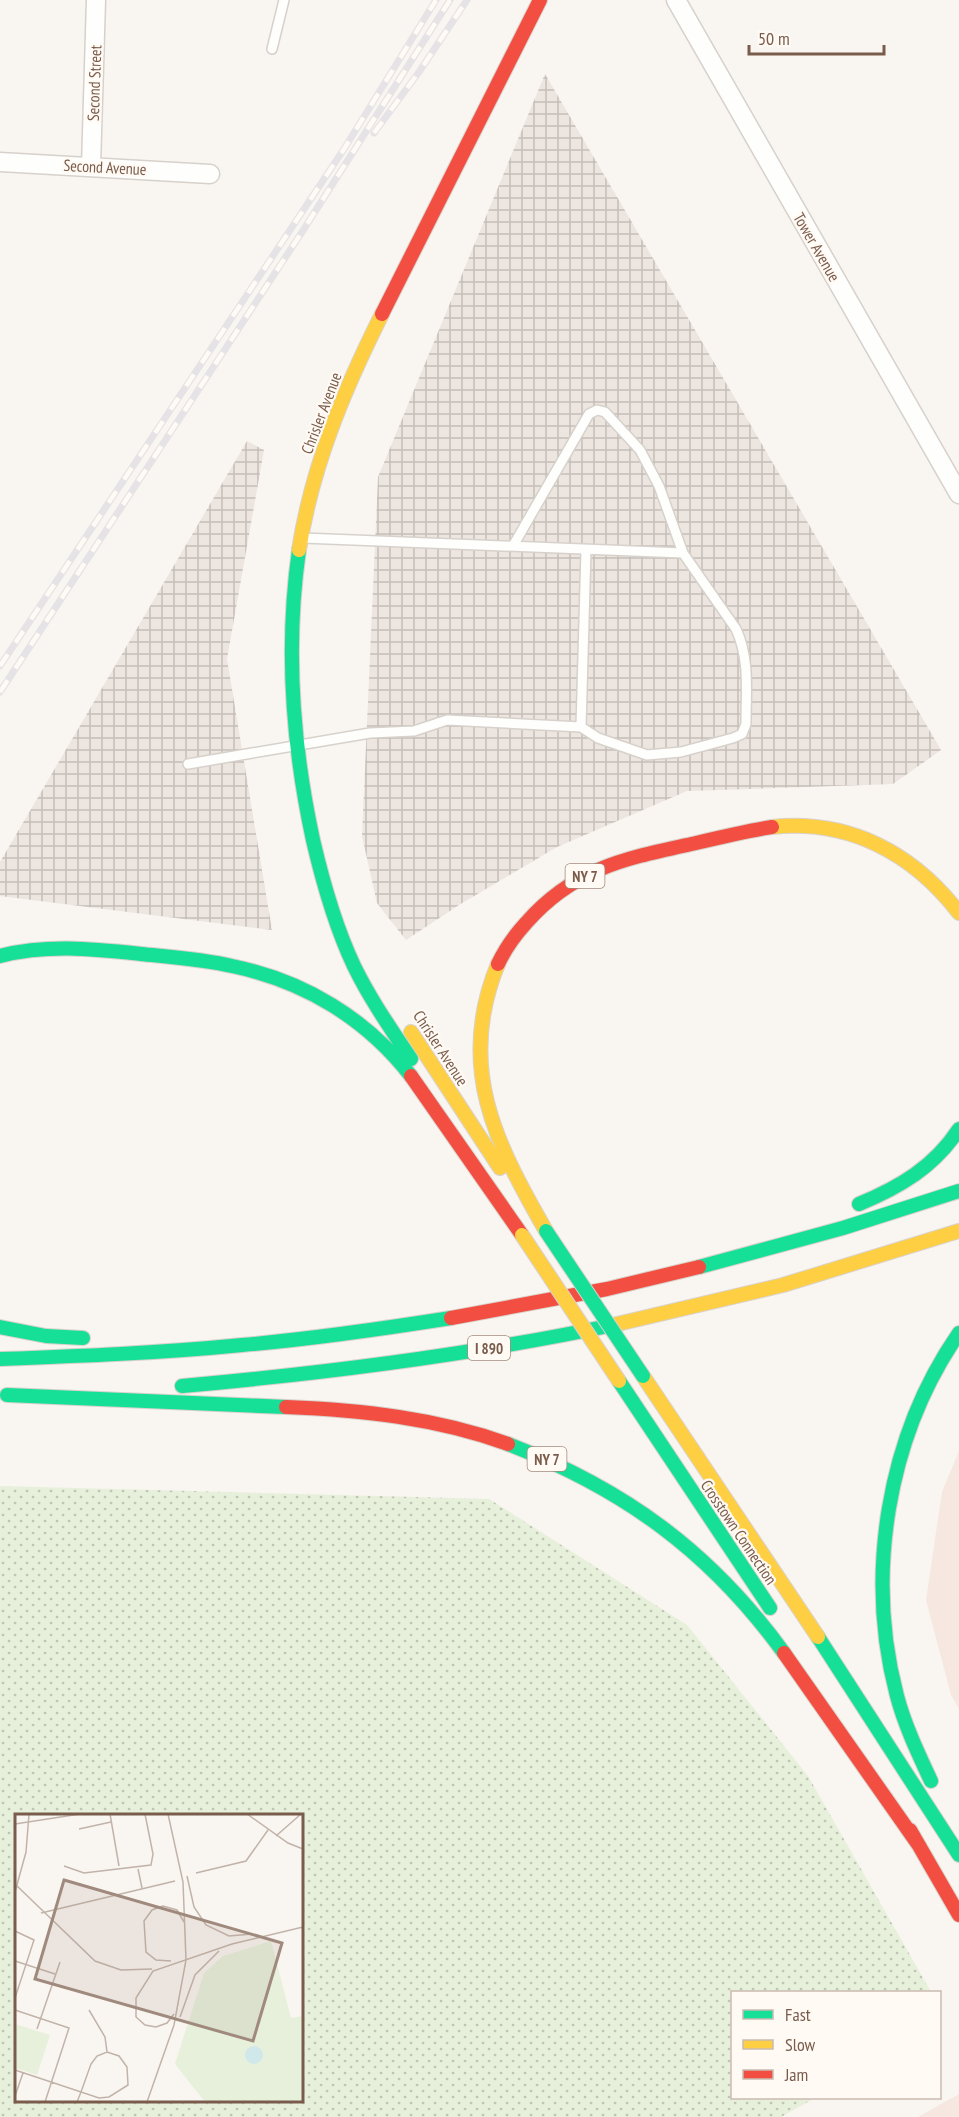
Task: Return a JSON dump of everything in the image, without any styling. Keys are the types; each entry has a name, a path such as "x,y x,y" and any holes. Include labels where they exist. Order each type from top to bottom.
{"main road":[{"name":"Chrisler Avenue","path":"481,1173 355,969 331,909 309,826 295,745 289,687 290,639 293,588 311,490 342,399 385,307 540,0"},
{"name":"NY 7","path":"546,1231 510,1166 493,1121 483,1087 479,1062 482,1012 499,961 528,918 546,900 593,872 620,861 751,831 800,826 851,834 875,842 899,854 921,870 942,890 959,913"},
{"name":"Chrisler Avenue","path":"322,876 345,926 373,973"},
{"path":"0,956 34,949 62,947 198,960 255,971 307,990 373,1033 392,1053 481,1173"},
{"name":"Chrisler Avenue","path":"405,1023 495,1161 546,1231"},
{"path":"846,1210 908,1182 934,1160 959,1129"},
{"name":"Crosstown Connection","path":"481,1173 776,1617"},
{"name":"I 890","path":"0,1359 152,1352 230,1345 314,1337 475,1314 555,1299 715,1263 804,1239 959,1191"},
{"path":"715,1263 824,1219"},
{"name":"Crosstown Connection","path":"546,1231 842,1674 959,1855"},
{"name":"I 890","path":"3,1395 236,1382 481,1350 597,1328 724,1300 803,1279 959,1231"},
{"path":"0,1327 46,1336 92,1338"},
{"path":"959,1334 938,1366 923,1396 902,1453 888,1511 882,1571 884,1626 895,1683 913,1742 959,1835"},
{"path":"127,1340 230,1345"},
{"name":"NY 7","path":"3,1395 297,1408 413,1419 485,1436 585,1477 666,1529 740,1597 791,1664 920,1847 959,1916"},
{"path":"789,1637 867,1758 920,1847"}],"street":[{"name":"Second Street","path":"91,166 96,0"},
{"name":"Tower Avenue","path":"676,0 959,494"},
{"name":"Second Avenue","path":"0,162 210,174"}],"lane":[{"path":"272,49 284,0"},
{"path":"188,764 370,733 414,732 447,720 581,727 598,738 647,755 681,752 742,734 746,724 746,656 742,642 736,629 683,553 659,486 640,450 605,412 597,410 589,414 513,546"},
{"path":"301,538 683,553"},
{"path":"581,727 586,550"}],"shaded area":[{"path":"545,74 941,750 893,784 687,791 557,847 459,905 406,940 377,903 362,836 378,477"},
{"path":"247,441 264,450 227,659 272,930 0,896 0,862"},
{"path":"959,1451 959,1709 951,1695 926,1600 942,1492"},
{"path":"959,2094 959,2117 918,2117"}],"green space":[{"path":"0,1486 489,1499 687,1625 808,1776 930,1991 731,1991 731,2099 813,2099 781,2117 0,2117"}],"railway":[{"path":"0,666 344,149 436,0"},
{"path":"0,692 302,232 450,0"},
{"path":"374,133 419,72 467,0"}],"traffic: fast":[{"path":"299,550 292,623 293,695 300,768 313,840 330,904 347,951 374,1002 411,1059"},
{"path":"0,956 35,950 88,949 198,960 259,973 284,981 332,1005 374,1036 411,1076"},
{"path":"859,1204 915,1174 939,1154 959,1129"},
{"path":"699,1267 843,1228 959,1191"},
{"path":"546,1231 643,1376"},
{"path":"0,1359 121,1354 268,1343 451,1318"},
{"path":"182,1386 399,1362 560,1336 613,1325"},
{"path":"0,1327 46,1336 83,1338"},
{"path":"931,1781 908,1729 897,1696 888,1650 883,1603 884,1555 889,1508 899,1462 914,1417 934,1373 959,1333"},
{"path":"619,1381 770,1608"},
{"path":"7,1395 286,1407"},
{"path":"508,1444 590,1481 662,1527 726,1584 784,1653"},
{"path":"818,1637 959,1855"}],"traffic: slow":[{"path":"299,550 312,488 331,429 382,314"},
{"path":"772,827 800,826 827,829 877,844 900,857 921,873 959,913"},
{"path":"498,964 486,1001 481,1036 481,1070 487,1102 497,1134 511,1166 546,1231"},
{"path":"411,1032 500,1168"},
{"path":"613,1325 783,1285 959,1231"},
{"path":"522,1235 619,1381"},
{"path":"643,1376 818,1637"}],"traffic: jam":[{"path":"382,314 540,0"},
{"path":"498,964 510,942 526,923 545,904 583,877 625,860 772,827"},
{"path":"411,1076 522,1235"},
{"path":"451,1318 607,1289 699,1267"},
{"path":"286,1407 342,1410 398,1417 454,1428 508,1444"},
{"path":"784,1653 920,1847"},
{"path":"910,1830 959,1915"}]}
